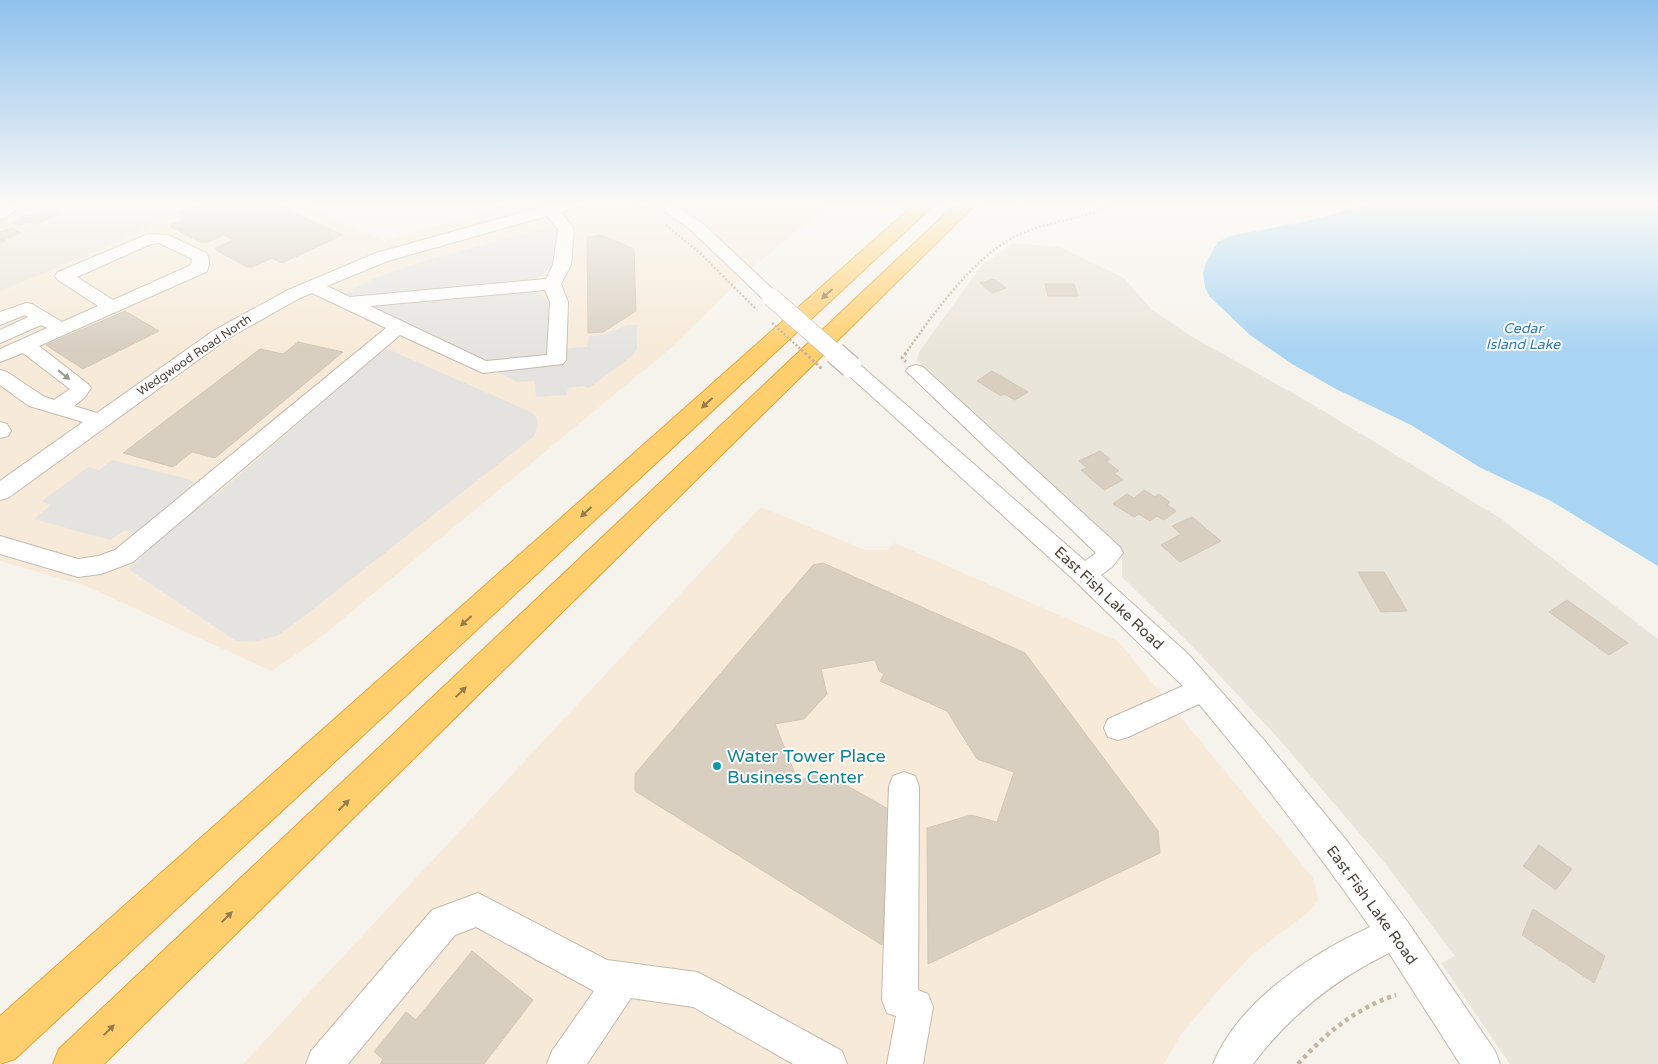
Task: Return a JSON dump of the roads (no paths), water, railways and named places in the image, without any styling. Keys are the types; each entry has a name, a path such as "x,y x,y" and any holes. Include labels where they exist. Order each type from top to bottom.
{"highway":[{"path":"0,1044 873,252"},
{"path":"74,1064 917,252"}],"street":[{"path":"112,306 64,276 119,252"},
{"path":"0,356 200,268 200,257 189,252"},
{"name":"Wedgwood Road North","path":"0,492 220,335 312,286 400,252"},
{"path":"312,286 483,367 556,360 559,302 552,284 562,265 563,252"},
{"name":"East Fish Lake Road","path":"719,252 764,303 840,371 1084,574 1178,662 1254,749 1336,852 1394,933 1482,1064"},
{"path":"347,303 552,284"},
{"path":"0,319 26,308 61,329"},
{"path":"0,337 42,318"},
{"path":"0,545 78,568 101,565 124,556 398,327"},
{"path":"25,345 80,388 78,393 56,408"},
{"path":"916,371 1110,553 1103,561 1084,574"},
{"path":"0,376 9,394 99,420"},
{"path":"1118,728 1203,689"},
{"path":"904,786 908,1003 905,1064"},
{"path":"324,1064 444,922 478,910 603,977 697,990 798,1055 829,1064"},
{"path":"1230,1064 1248,1038 1284,1001 1322,971 1394,933"},
{"path":"565,1064 623,980"}],"water":[{"name":"Cedar Island Lake","path":"1212,252 1658,252 1658,566 1551,501 1481,468 1411,425 1336,389 1292,364 1250,335 1209,296 1205,287 1203,273 1206,262"}],"place":[{"name":"Water Tower Place Business Center","path":"717,766"}]}
